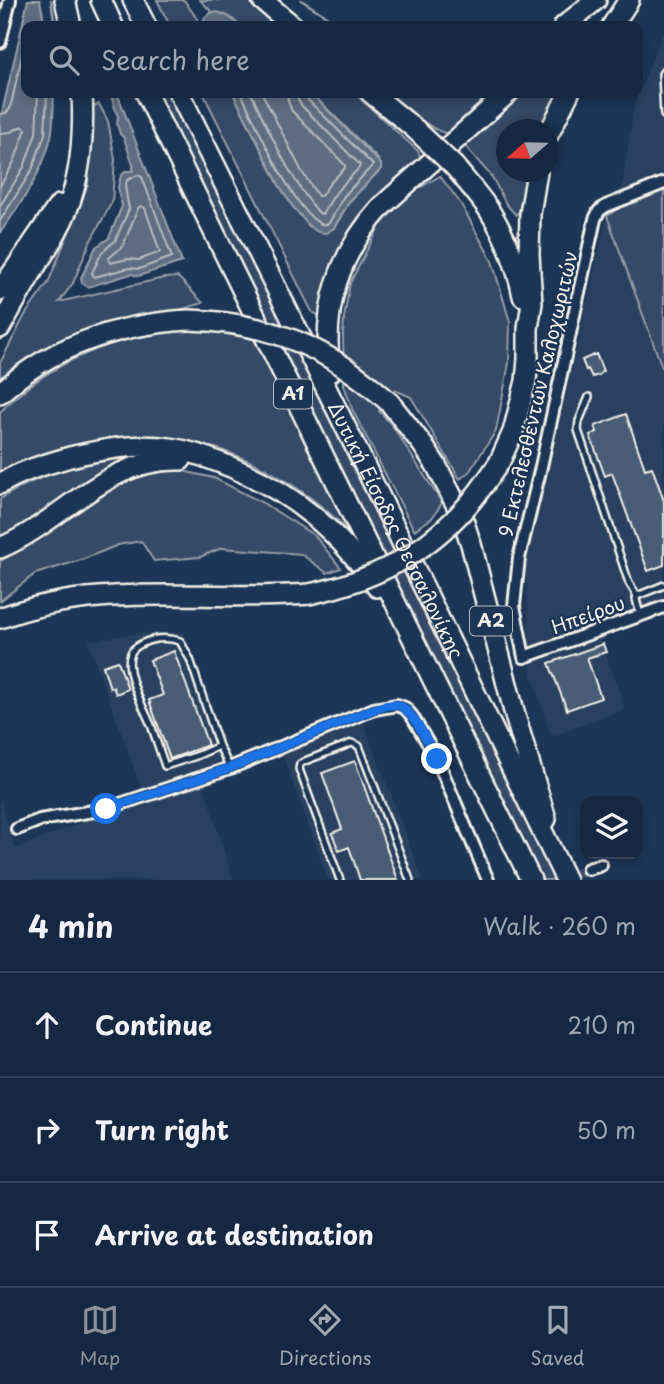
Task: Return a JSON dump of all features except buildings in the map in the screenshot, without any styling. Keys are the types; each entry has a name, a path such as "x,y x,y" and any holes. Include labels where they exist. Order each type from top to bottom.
{"highway":[{"path":"65,0 70,21"},
{"path":"101,0 111,21"},
{"path":"133,0 144,21"},
{"path":"570,21 596,0"},
{"path":"586,21 609,0"},
{"path":"615,21 629,0"},
{"path":"266,3 287,21"},
{"path":"266,3 293,21"},
{"path":"0,328 55,235 67,209 80,156 84,123 82,98"},
{"name":"Δυτική Είσοδος Θεσσαλονίκης","path":"148,98 441,696"},
{"name":"Δυτική Είσοδος Θεσσαλονίκης","path":"181,98 555,857"},
{"path":"378,98 455,167 489,210 505,239 520,280 528,328"},
{"path":"358,452 333,387 328,353 329,316 339,275 356,239 382,206 502,98"},
{"path":"556,119 566,98"},
{"path":"0,291 76,181"},
{"path":"0,618 52,602 79,598 141,594 309,594 388,569 438,535 467,506 499,463 513,432 521,404 528,359 531,303 530,215 535,182"},
{"name":"Α2","path":"0,393 41,362 88,339 141,324 189,320 234,323 295,340 326,355 369,384 390,402 422,444 452,495 464,524 555,857"},
{"path":"0,484 38,467 101,449 167,447 197,453 270,485 317,518 348,548 376,586 413,654 441,696"},
{"path":"0,548 39,526 112,476 136,466 164,460 219,462"},
{"name":"Α1","path":"441,696 531,880"},
{"name":"Α1","path":"555,857 566,880"}],"street":[{"path":"0,42 10,0"},
{"name":"9 Εκτελεσθέντων Καλοχωριτών","path":"524,657 514,606 519,558 595,219 599,211 606,206 664,183"},
{"name":"Ηπείρου","path":"524,657 664,607"},
{"path":"17,830 40,820 106,809 230,768 374,709 397,705 405,708 412,716 437,759 488,880"},
{"path":"588,869 601,865"}],"lane":[{"path":"664,71 664,116"},
{"path":"589,397 578,430 629,583 637,596 641,615"},
{"path":"637,596 664,585"},
{"path":"219,746 196,757 165,766 133,683 129,666 130,653 136,646 159,638 168,637 180,641 190,659 219,746 230,768"},
{"path":"340,880 299,769 300,764 305,761 352,743 359,746 410,880"}],"shaded area":[{"path":"157,0 184,0 199,21 168,21"},
{"path":"200,0 249,0 273,21 235,21 228,16 212,12"},
{"path":"664,30 664,190 623,205 621,193 634,106 637,98 643,98 643,83"},
{"path":"156,98 171,98 556,880 538,880"},
{"path":"205,98 236,98 279,185 293,207 334,228 350,201 381,169 378,159 316,98 360,98 418,151 422,160 366,215 323,313 318,315 312,312"},
{"path":"395,98 495,98 454,134 437,130"},
{"path":"519,98 558,98 547,119 496,119 496,182 527,182 524,200 516,215 506,204 492,177 465,146"},
{"path":"99,104 108,121 115,159 112,202 90,242 73,283 59,302 178,277 203,303 107,325 0,386 0,363 25,315 48,283 88,184 91,108"},
{"path":"440,176 461,204 492,261 510,322 509,363 496,431 469,472 460,479 411,397 395,390 379,411 392,425 442,503 432,518 414,530 353,411 344,385 344,318 350,283 380,225 409,194"},
{"path":"664,190 662,367 607,216 623,205"},
{"path":"607,216 664,366 664,612 600,636 625,709 551,737 530,667 525,558"},
{"path":"190,329 216,330 253,337 366,551 326,510 294,486 258,465 200,444 176,441 0,479 0,412 20,394 63,364 87,353 137,337"},
{"path":"149,456 0,544 0,499 53,473 90,463"},
{"path":"178,470 214,478 263,503 315,536 341,568 327,573 301,554 222,548 200,557 154,561 141,541 118,545 35,574 0,601 0,561 24,548 117,485 146,474"},
{"path":"184,632 230,762 143,793 88,641 141,633"},
{"path":"363,721 423,880 328,880 281,750"},
{"path":"203,783 233,880 0,880 0,798 15,849 97,816"}],"water":[{"path":"28,0 40,0 44,21 23,21"},
{"path":"212,12 220,13 235,21 204,21"},
{"path":"21,30 21,98 54,98 52,132 37,175 0,233 0,121"},
{"path":"112,98 119,98 182,262 138,276 131,274 88,287 82,283 81,278 96,247 109,238 122,206 118,187 121,176 126,171 133,171 124,138 117,124 118,117"},
{"path":"236,98 316,98 381,164 381,169 350,200 334,228 326,233 318,232 309,226 279,185"}],"waterway":[{"path":"51,0 54,21"},
{"path":"301,0 334,21"}],"tunnel":[{"path":"563,880 588,869"}],"route":[{"path":"106,809 230,768 374,709 389,706 405,708 437,759"}]}
